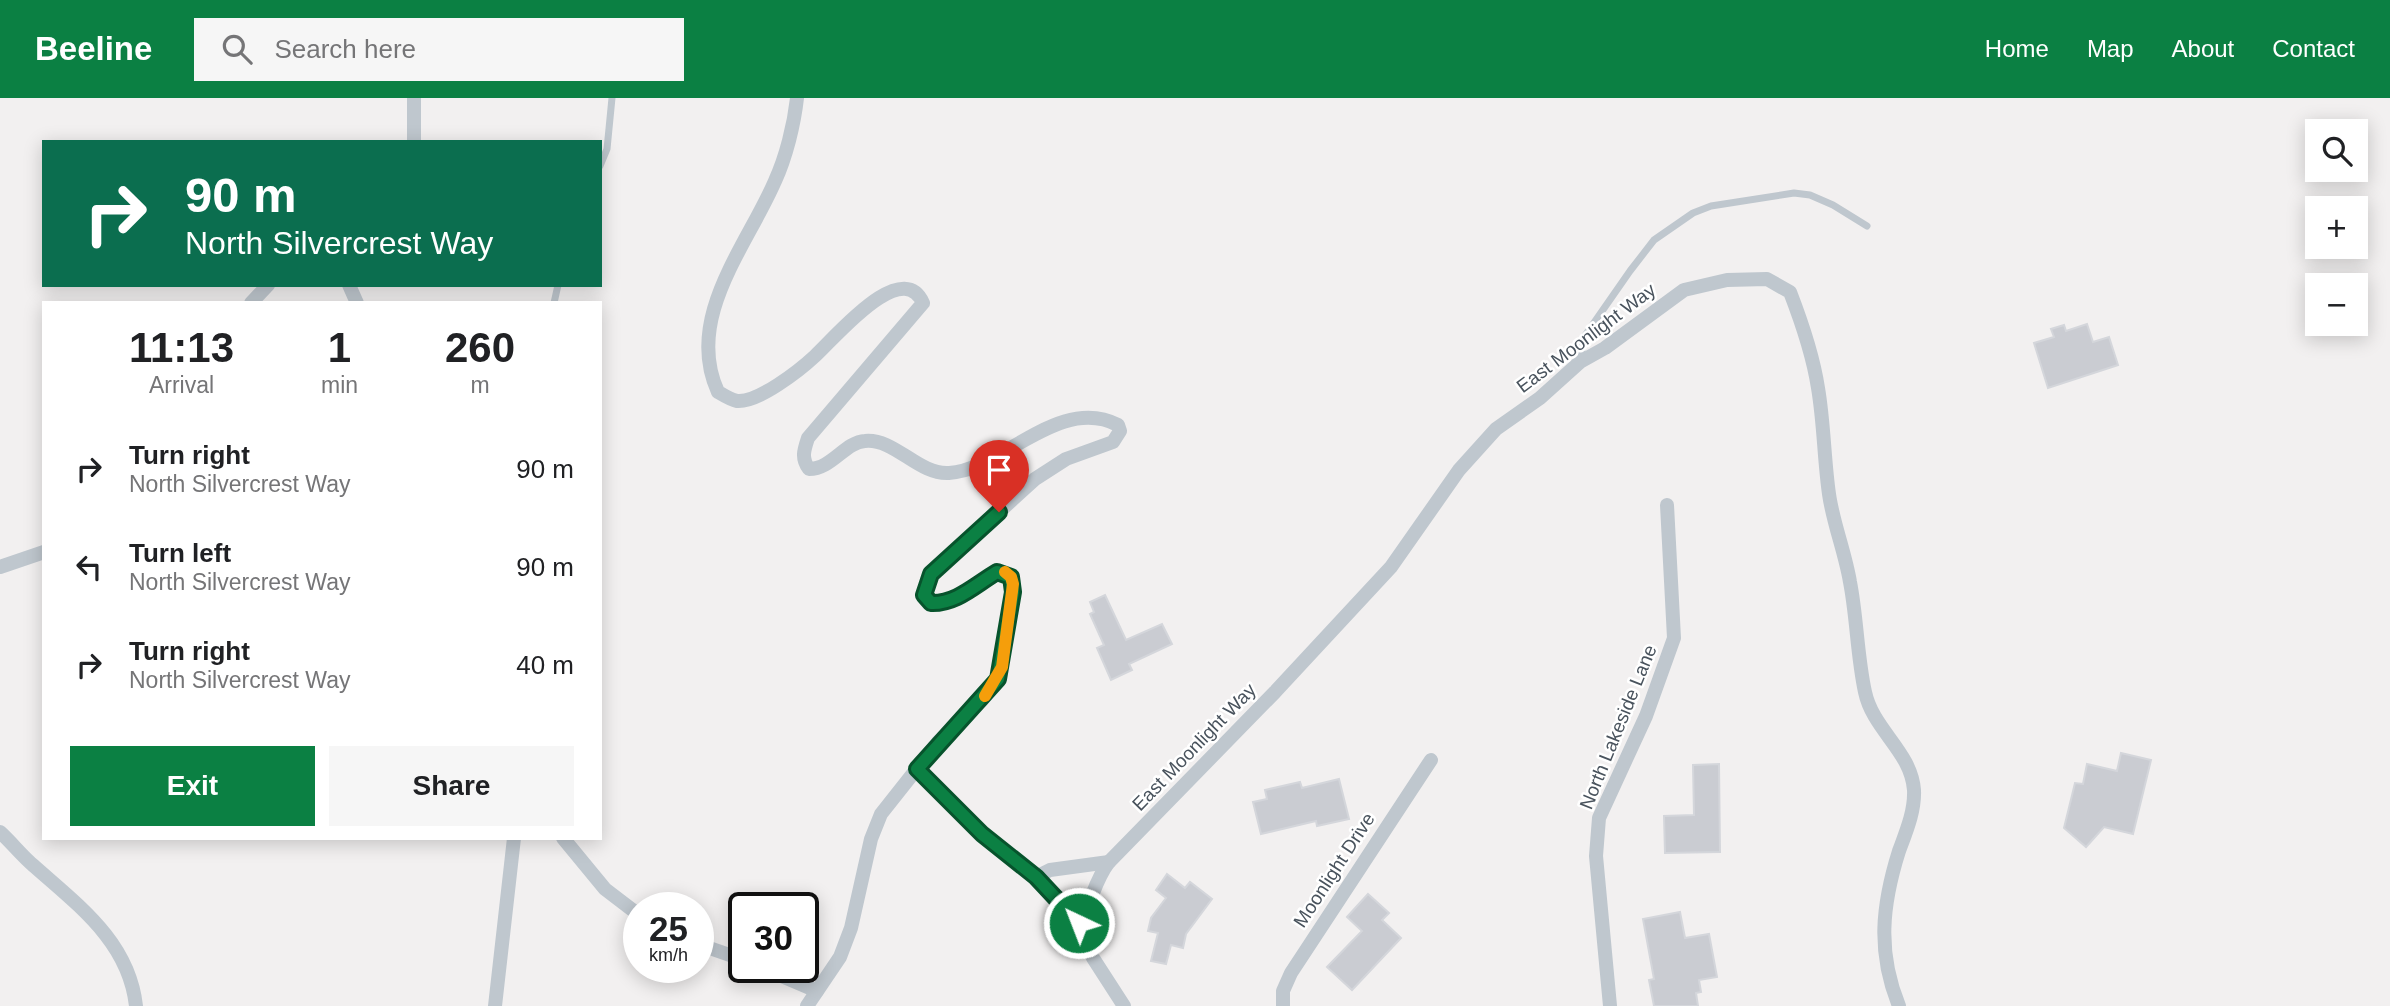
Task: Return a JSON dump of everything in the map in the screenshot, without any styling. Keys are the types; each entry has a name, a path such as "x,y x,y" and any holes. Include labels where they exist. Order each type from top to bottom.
{"street":[{"path":"414,98 414,140"},
{"path":"797,98 776,180 712,309 710,365 718,392 738,401 767,390 815,356 854,318 887,293 900,288 919,294 923,303 808,439 803,452 804,462 810,469 820,469 862,440 876,441 928,469 948,474 968,469 1042,429 1077,420 1103,417 1118,425 1120,431 1114,442 1066,459 1035,479 931,574 924,595 931,603 954,599 997,572 1011,577 1013,592 998,679 917,769 881,814 871,839 844,947 807,1006"},
{"name":"East Moonlight Way","path":"1079,923 1089,907 1100,874 1109,862 1275,692 1391,567 1477,448 1496,429 1540,398 1580,362 1605,348 1684,290 1744,279 1767,279 1790,292 1807,337 1818,388 1829,496 1851,586 1858,660 1866,696 1881,727 1903,755 1912,774 1912,810 1888,887 1883,916 1887,974 1899,1006"},
{"path":"253,301 266,287"},
{"name":"North Lakeside Lane","path":"1610,1006 1596,856 1599,818 1646,716 1674,638 1667,505"},
{"path":"0,567 42,553"},
{"name":"Moonlight Drive","path":"1283,1006 1283,991 1291,974 1431,760"},
{"path":"917,769 982,834 1036,877 1079,923 1093,958 1124,1006"},
{"path":"0,832 83,907 109,937 123,964 136,1006"},
{"path":"495,1006 514,840"},
{"path":"565,840 605,889 623,903"},
{"path":"1036,877 1050,870 1109,862"},
{"path":"797,983 817,992"}],"lane":[{"path":"602,161 607,149 612,98"},
{"path":"1580,362 1584,337 1630,271 1654,240 1693,213 1711,206 1794,193 1810,195 1833,205 1867,226"}],"building":[{"path":"2087,324 2093,342 2109,337 2118,365 2048,388 2034,343 2054,337 2051,329 2064,325 2066,331"},
{"path":"1105,595 1126,640 1162,624 1172,644 1129,664 1132,670 1111,680 1097,648 1104,645 1090,614 1094,612 1090,602"},
{"path":"2121,753 2151,760 2133,834 2104,827 2086,847 2064,828 2075,783 2083,784 2087,764 2117,771"},
{"path":"1719,764 1720,852 1665,853 1664,816 1694,815 1693,765"},
{"path":"1339,779 1349,819 1317,826 1316,821 1261,834 1253,802 1267,799 1265,790 1300,782 1302,788"},
{"path":"1167,874 1185,888 1190,882 1212,899 1186,934 1183,948 1171,945 1166,964 1151,961 1158,933 1148,931 1151,918 1166,898 1156,890"},
{"path":"1368,894 1389,913 1382,920 1401,938 1352,990 1327,967 1362,931 1347,917"},
{"path":"1680,912 1685,938 1709,934 1717,977 1699,980 1701,992 1696,993 1698,1006 1654,1006 1649,980 1654,979 1643,919"}],"slow traffic":[{"path":"985,696 998,679 1002,667 1013,592 1011,577 1005,572"}],"route":[{"path":"999,512 931,574 924,595 931,603 943,603 997,572 1005,572 1011,577 1013,592 1002,667 998,679 982,700 938,742 917,769 982,834 1036,877 1079,923"}]}
